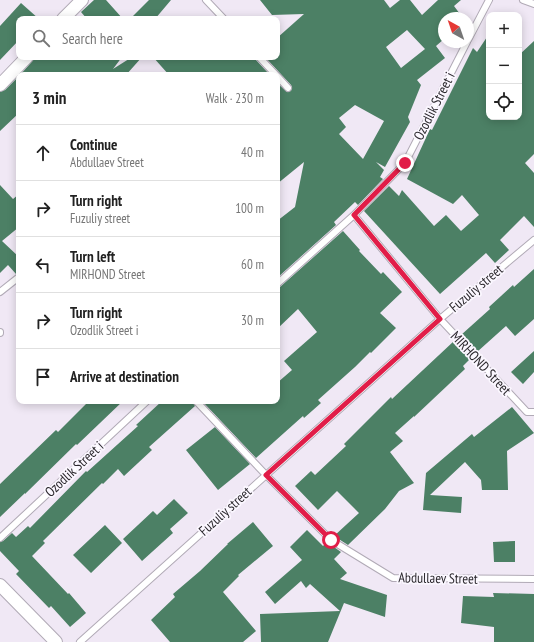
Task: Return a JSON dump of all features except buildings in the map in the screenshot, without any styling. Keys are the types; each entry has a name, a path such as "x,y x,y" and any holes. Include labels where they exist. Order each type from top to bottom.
{"street":[{"path":"66,16 82,0"},
{"path":"0,85 24,60"},
{"path":"0,585 56,642"}],"lane":[{"path":"206,0 221,16"},
{"name":"Ozodlik Street i","path":"474,29 489,0"},
{"path":"523,0 534,4"},
{"name":"Ozodlik Street i","path":"280,281 354,215 405,163 464,48"},
{"path":"262,60 272,72"},
{"path":"280,80 288,88"},
{"name":"MIRHOND Street","path":"354,215 440,319 526,412 534,412"},
{"name":"Fuzuliy street","path":"80,642 440,319 534,240"},
{"path":"0,292 16,279"},
{"name":"Ozodlik Street i","path":"0,538 144,404"},
{"name":"Abdullaev Street","path":"199,404 266,475 331,540 393,578 534,579"}],"route":[{"path":"331,540 266,475 440,319 354,215 405,163"}]}
